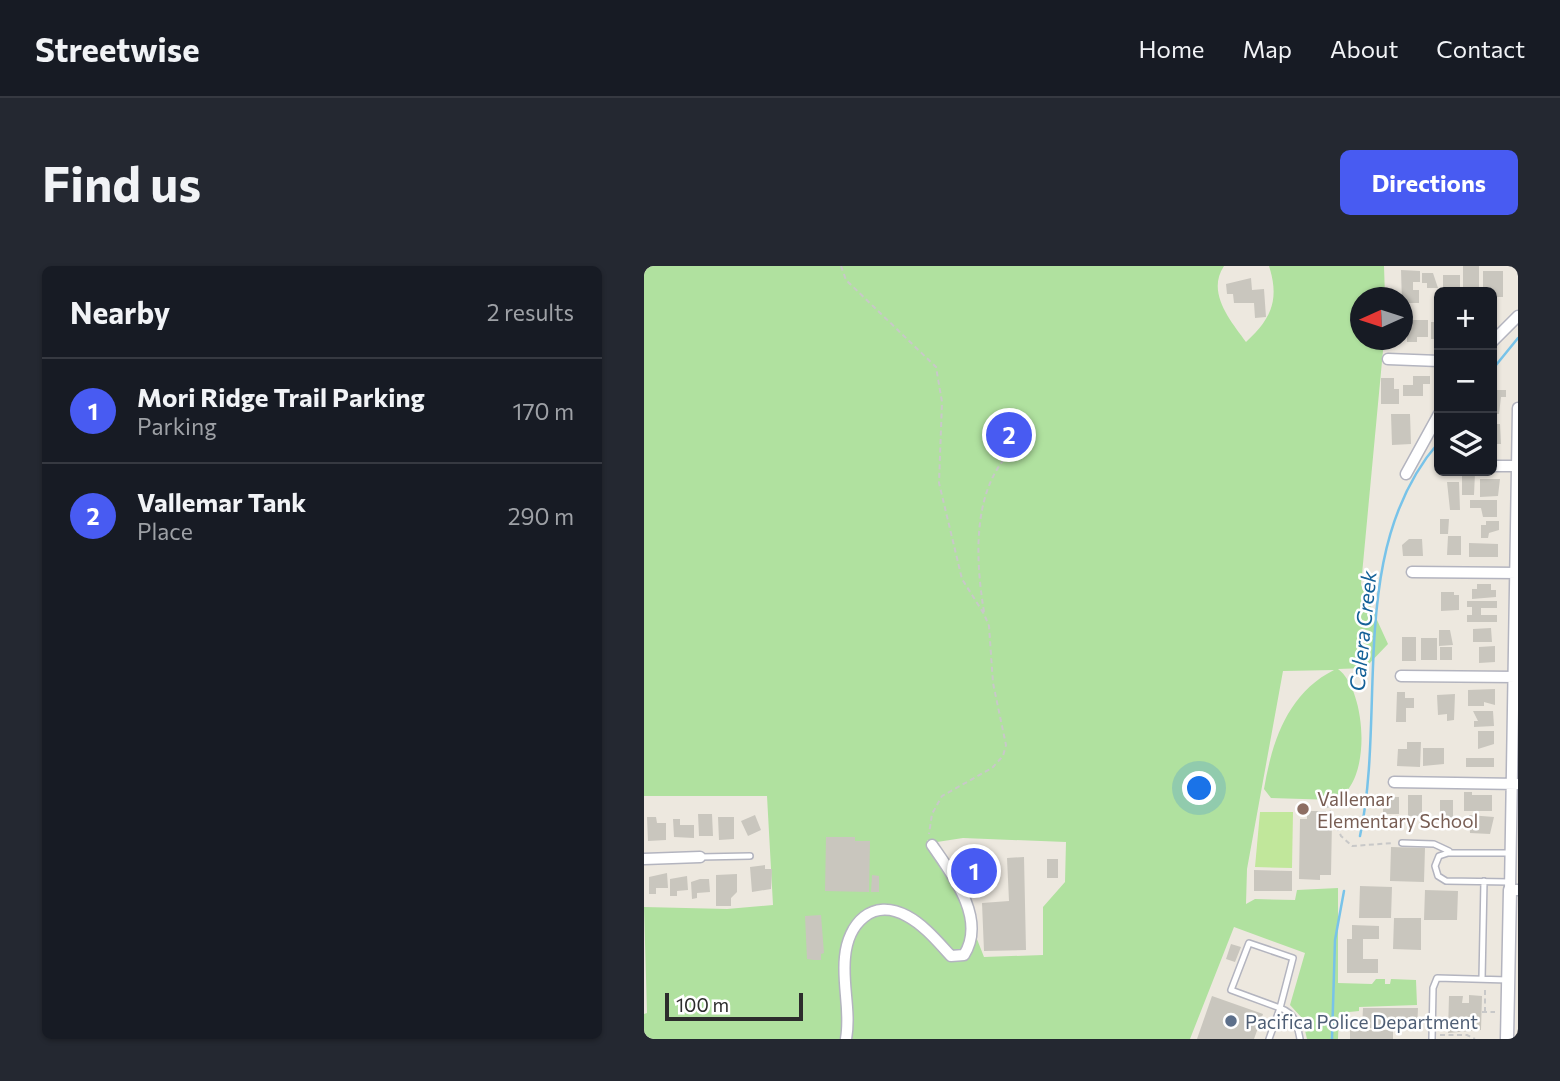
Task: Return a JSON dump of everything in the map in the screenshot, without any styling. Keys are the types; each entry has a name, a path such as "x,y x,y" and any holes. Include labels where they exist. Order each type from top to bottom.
{"street":[{"path":"1497,337 1518,316"},
{"path":"1388,359 1434,361"},
{"path":"1507,1039 1511,1018 1508,980 1513,887 1510,853 1515,784 1518,408"},
{"path":"1406,474 1434,423"},
{"path":"1497,466 1517,466"},
{"path":"1412,572 1517,573"},
{"path":"1401,676 1516,677"},
{"path":"1394,782 1515,784"},
{"path":"846,1039 849,1015 845,960 847,943 855,924 863,915 886,910 906,915 926,930 951,956 959,958 969,948 971,920 967,903 958,883 932,845"},
{"path":"644,859 700,857"}],"lane":[{"path":"1402,843 1434,844 1451,852 1510,853"},
{"path":"1451,852 1437,859 1438,876 1446,881 1483,881 1513,887"},
{"path":"700,857 750,856"},
{"path":"1483,881 1484,979"},
{"path":"1269,1039 1280,1008 1293,958 1249,943 1231,990 1280,1008 1289,1011 1296,1020 1300,1039"},
{"path":"1432,1037 1433,988 1437,978 1508,980"}],"path":[{"path":"841,266 846,280 936,367 942,402 939,483 962,579 985,614"},
{"path":"932,845 928,831 936,804 942,796 992,768 1003,756 1006,745 993,683 989,626 985,614 980,568 982,510 991,479 1005,458"},
{"path":"1326,803 1341,836 1352,846 1402,843"},
{"path":"1484,979 1483,1012 1511,1018"},
{"path":"1432,1037 1467,1035 1475,1039"}],"green space":[{"path":"644,266 1224,266 1219,276 1219,296 1228,316 1246,342 1262,325 1271,308 1274,289 1269,266 1384,266 1385,287 1350,287 1350,350 1383,350 1361,585 1388,644 1365,668 1338,669 1348,680 1355,696 1362,737 1355,777 1347,791 1334,800 1271,798 1264,789 1272,753 1285,720 1305,692 1334,670 1283,671 1247,869 1246,904 1255,899 1295,900 1297,890 1338,888 1338,983 1372,984 1376,979 1385,979 1385,984 1390,984 1391,979 1416,980 1417,1005 1359,1007 1359,1011 1339,1013 1338,1039 1307,1039 1302,1018 1290,1005 1305,953 1234,927 1190,1039 644,1039 644,1014 647,1013 644,907 727,909 773,905 767,796 644,796","holes":["963,838 1066,842 1065,882 1043,907 1043,955 984,957 964,906 927,840 937,842"]},
{"path":"1260,812 1293,812 1292,868 1255,867"}],"building":[{"path":"1463,266 1479,266 1479,287 1463,287"},
{"path":"1401,270 1420,271 1420,282 1413,282 1413,287 1402,287"},
{"path":"1483,271 1503,271 1503,297 1497,297 1497,287 1483,287"},
{"path":"1422,273 1433,273 1438,287 1427,288 1427,283 1422,283"},
{"path":"1443,275 1460,275 1460,287 1443,287"},
{"path":"1251,278 1252,290 1264,289 1266,317 1255,318 1254,303 1234,303 1233,294 1227,294 1226,284"},
{"path":"1413,290 1419,290 1419,303 1413,303"},
{"path":"1413,320 1428,320 1428,337 1417,337 1417,342 1413,342"},
{"path":"1431,322 1434,322 1434,339 1431,339"},
{"path":"1413,376 1430,376 1430,384 1423,384 1423,396 1403,396 1403,385 1413,385"},
{"path":"1381,378 1394,378 1394,389 1399,389 1399,404 1381,404"},
{"path":"1497,390 1506,390 1506,397 1501,397 1499,414"},
{"path":"1391,414 1410,414 1411,444 1392,445"},
{"path":"1497,424 1500,424 1501,444 1497,444"},
{"path":"1009,425 1017,428 1020,436 1017,444 1009,447 1001,444 998,436 1001,428"},
{"path":"1462,476 1475,476 1474,495 1462,495"},
{"path":"1480,479 1500,479 1498,496 1480,497"},
{"path":"1447,482 1459,482 1460,510 1450,510"},
{"path":"1470,500 1497,500 1497,517 1483,517 1481,508 1470,508"},
{"path":"1440,519 1449,519 1448,534 1440,534"},
{"path":"1486,521 1499,521 1499,530 1489,533 1488,538 1481,538 1481,525 1486,525"},
{"path":"1448,536 1461,536 1461,555 1447,555"},
{"path":"1409,539 1422,539 1423,556 1403,556 1402,545"},
{"path":"1469,543 1498,544 1498,557 1469,557"},
{"path":"1477,584 1491,584 1491,590 1496,590 1496,597 1472,599 1472,589 1477,589"},
{"path":"1441,592 1454,592 1454,595 1459,595 1459,610 1441,611"},
{"path":"1467,601 1497,601 1497,608 1481,608 1481,615 1497,615 1497,622 1467,622 1467,615 1472,615 1472,607 1467,607"},
{"path":"1491,628 1492,642 1473,642 1473,629"},
{"path":"1439,630 1450,630 1453,645 1439,646"},
{"path":"1402,637 1416,637 1416,661 1402,661"},
{"path":"1421,638 1437,638 1437,660 1421,660"},
{"path":"1495,646 1495,662 1479,663 1479,647"},
{"path":"1440,647 1452,647 1452,660 1440,660"},
{"path":"1495,689 1495,705 1484,702 1484,706 1468,706 1468,690"},
{"path":"1397,692 1405,692 1405,698 1414,698 1414,708 1406,708 1406,722 1396,722"},
{"path":"1455,694 1454,720 1447,721 1447,714 1438,715 1437,695"},
{"path":"1473,711 1493,711 1494,726 1474,727 1474,721 1478,721"},
{"path":"1478,731 1494,731 1494,744 1478,749"},
{"path":"1407,742 1421,742 1420,767 1397,766 1398,749 1407,749"},
{"path":"1423,748 1444,748 1444,764 1423,766"},
{"path":"1466,758 1494,758 1494,767 1466,767"},
{"path":"1464,792 1472,792 1472,795 1492,795 1492,811 1464,811"},
{"path":"1408,795 1422,795 1422,816 1408,816"},
{"path":"1387,797 1399,797 1399,814 1383,814 1383,800 1387,800"},
{"path":"1440,800 1453,800 1453,821 1440,821"},
{"path":"1307,811 1326,811 1326,820 1332,820 1331,875 1320,875 1320,880 1299,879 1300,819 1307,819"},
{"path":"698,814 712,814 713,836 699,836"},
{"path":"755,815 761,830 748,836 741,821"},
{"path":"1469,815 1494,817 1490,834 1470,833"},
{"path":"647,817 656,817 657,823 666,823 666,840 648,841"},
{"path":"718,817 734,817 734,839 719,840"},
{"path":"673,819 680,819 680,825 694,825 694,838 674,837"},
{"path":"826,837 855,837 855,841 870,841 869,892 825,891"},
{"path":"1391,847 1425,848 1424,882 1390,881"},
{"path":"1024,857 1026,950 984,951 982,903 1009,901 1007,858"},
{"path":"1047,859 1058,859 1058,878 1047,878"},
{"path":"765,865 765,869 772,869 771,889 752,892 750,867"},
{"path":"1254,870 1292,871 1292,891 1254,891"},
{"path":"667,873 668,888 656,888 656,894 649,894 649,877"},
{"path":"737,874 737,892 731,898 731,906 716,906 716,875"},
{"path":"872,875 879,876 879,892 871,892"},
{"path":"687,876 688,890 677,891 677,896 670,896 670,879"},
{"path":"709,879 710,892 697,893 697,898 692,899 691,882"},
{"path":"1360,886 1392,887 1391,918 1359,918"},
{"path":"1425,890 1458,891 1457,920 1424,920"},
{"path":"821,915 824,953 821,954 821,960 807,959 805,916"},
{"path":"1394,918 1421,918 1421,950 1393,949"},
{"path":"1352,925 1379,926 1379,939 1363,939 1363,959 1378,959 1378,973 1347,973 1347,939 1352,939"},
{"path":"1231,944 1241,947 1235,962 1226,959"},
{"path":"1469,995 1482,996 1481,1030 1448,1033 1449,996 1463,996 1462,1003 1469,1003"},
{"name":"Pacifica Police Department","path":"1212,996 1263,1014 1254,1039 1197,1039"},
{"path":"1363,1008 1418,1008 1417,1028 1362,1028"},
{"path":"1350,1030 1393,1030 1393,1039 1350,1039"}],"waterway":[{"name":"Calera Creek","path":"1497,364 1518,338"},
{"name":"Calera Creek","path":"1360,836 1371,736 1380,580 1391,531 1410,484 1434,449"},
{"name":"Calera Creek","path":"1332,1039 1335,940 1344,891"}],"place":[{"name":"Vallemar Tank","path":"1009,435"},
{"name":"Vallemar Elementary School","path":"1303,809"},
{"name":"Mori Ridge Trail Parking","path":"974,871"},
{"name":"Pacifica Police Department","path":"1231,1021"}]}
